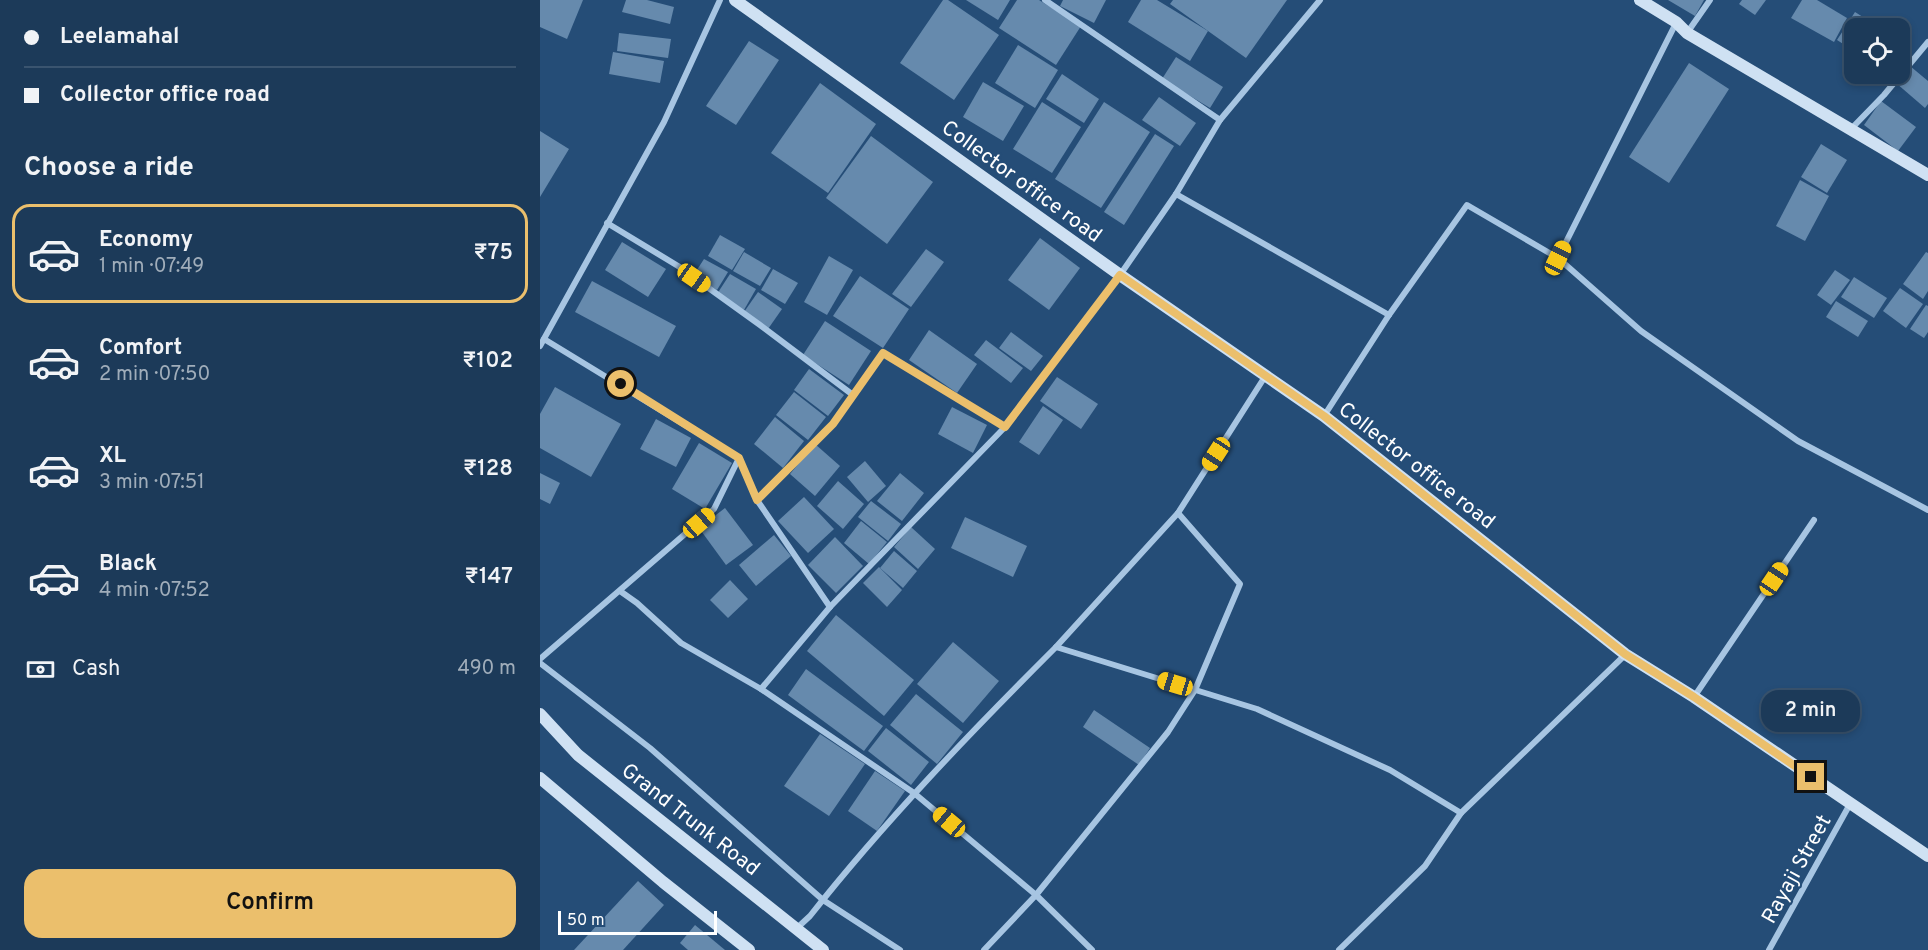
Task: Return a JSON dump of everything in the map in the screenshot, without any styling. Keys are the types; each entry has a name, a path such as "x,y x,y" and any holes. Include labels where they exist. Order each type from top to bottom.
{"street":[{"path":"540,346 664,122 720,0"},
{"name":"Collector office road","path":"735,0 1120,275 1324,416 1625,654 1694,697 1928,856"},
{"path":"1045,0 1220,120"},
{"path":"761,689 830,607 1005,427 1120,275 1176,194 1220,120 1320,0"},
{"path":"1640,0 1676,22 1688,33 1928,175"},
{"path":"1688,33 1710,0"},
{"path":"1558,258 1676,22"},
{"path":"1851,129 1884,95 1928,42"},
{"path":"1176,194 1389,315"},
{"path":"1324,416 1389,315 1467,204 1558,258 1641,331 1798,441 1928,510"},
{"path":"607,223 678,266 853,395"},
{"path":"544,339 739,458 757,500 830,607"},
{"path":"757,500 833,424 883,353 1005,427"},
{"path":"797,928 810,916 914,793 1056,647 1178,513 1267,375"},
{"path":"739,458 714,509 540,661 650,748 823,900 900,950"},
{"path":"984,950 1036,895 1168,732 1195,690 1240,584 1178,513"},
{"path":"1694,697 1814,520"},
{"path":"620,591 637,603 681,644 761,689 914,793 1036,895 1092,950"},
{"path":"1056,647 1257,709 1390,770 1461,813"},
{"path":"1339,950 1425,866 1461,813 1625,654"},
{"name":"Grand Trunk Road","path":"540,714 578,755 823,950"},
{"path":"540,778 663,882 749,950"},
{"name":"Rayaji Street","path":"1769,950 1851,803"}],"building":[{"path":"540,0 583,0 567,39 540,27"},
{"path":"626,0 647,0 674,7 670,24 622,12"},
{"path":"943,0 948,0 999,35 954,100 900,63"},
{"path":"966,0 1010,0 998,20"},
{"path":"1017,0 1039,0 1081,26 1056,65 999,28"},
{"path":"1063,0 1106,0 1094,23 1060,6"},
{"path":"1141,0 1157,0 1208,31 1190,61 1128,22"},
{"path":"1173,0 1287,0 1246,58 1170,4"},
{"path":"1668,0 1704,0 1695,16"},
{"path":"1742,0 1766,0 1755,15 1739,4"},
{"path":"1802,0 1817,0 1847,18 1844,18 1844,24 1834,42 1791,18"},
{"path":"1855,12 1864,18 1851,18"},
{"path":"1844,29 1844,45 1837,40"},
{"path":"619,33 671,39 668,58 617,51"},
{"path":"749,41 779,60 736,125 706,106"},
{"path":"1018,45 1058,70 1035,108 995,83"},
{"path":"613,52 664,61 660,83 609,74"},
{"path":"1176,57 1223,87 1210,108 1162,79"},
{"path":"1689,63 1729,89 1669,183 1629,157"},
{"path":"1910,66 1928,81 1928,104 1925,108 1897,84 1910,84"},
{"path":"1062,74 1099,99 1084,123 1046,99"},
{"path":"983,82 1024,106 1003,141 963,117"},
{"path":"820,83 876,124 828,193 771,153"},
{"path":"1159,97 1196,123 1180,146 1142,120"},
{"path":"1881,101 1916,127 1898,151 1864,125"},
{"path":"1042,102 1081,127 1052,173 1013,149"},
{"path":"1104,102 1150,132 1101,208 1055,179"},
{"path":"540,131 569,149 540,197"},
{"path":"1155,134 1174,146 1124,225 1104,212"},
{"path":"871,136 933,182 887,244 826,198"},
{"path":"1821,144 1847,160 1827,193 1801,177"},
{"path":"1800,180 1829,196 1805,241 1776,226"},
{"path":"720,235 745,249 732,270 708,256"},
{"path":"1040,238 1080,268 1049,310 1008,280"},
{"path":"622,242 666,269 648,297 605,270"},
{"path":"926,249 944,262 911,307 892,294"},
{"path":"744,252 771,268 760,286 733,271"},
{"path":"1926,252 1928,253 1928,291 1923,299 1903,284"},
{"path":"829,256 853,270 827,315 804,302"},
{"path":"704,259 728,272 717,290 693,276"},
{"path":"773,269 798,283 785,304 761,290"},
{"path":"1835,270 1850,280 1831,305 1817,295"},
{"path":"730,274 756,289 744,310 717,294"},
{"path":"860,276 909,309 883,348 833,316"},
{"path":"1854,277 1887,298 1874,318 1841,297"},
{"path":"592,281 676,326 659,357 575,312"},
{"path":"1900,288 1923,304 1906,328 1883,311"},
{"path":"758,292 782,309 768,329 744,312"},
{"path":"1836,301 1868,321 1858,337 1826,317"},
{"path":"1926,305 1928,306 1928,332 1924,338 1910,329"},
{"path":"825,321 871,351 849,385 803,355"},
{"path":"929,330 977,364 957,393 909,360"},
{"path":"1011,332 1043,356 1031,371 999,348"},
{"path":"986,340 1023,368 1011,383 974,355"},
{"path":"809,369 844,395 828,416 794,390"},
{"path":"1057,377 1098,404 1081,429 1040,401"},
{"path":"555,387 621,424 591,477 540,448 540,414"},
{"path":"794,392 826,417 808,440 776,415"},
{"path":"1043,406 1063,420 1039,455 1019,442"},
{"path":"952,407 987,425 973,453 938,434"},
{"path":"775,417 804,441 783,468 754,444"},
{"path":"656,419 691,438 676,467 640,449"},
{"path":"699,443 732,463 705,509 672,489"},
{"path":"815,444 840,466 815,496 790,474"},
{"path":"865,461 886,486 868,502 847,477"},
{"path":"540,473 560,483 550,504 540,499"},
{"path":"900,473 924,493 902,521 877,501"},
{"path":"838,481 864,504 843,529 817,506"},
{"path":"804,497 834,529 808,553 778,521"},
{"path":"871,501 901,524 888,541 858,517"},
{"path":"725,508 753,545 726,565 699,528"},
{"path":"965,517 1027,546 1013,577 951,548"},
{"path":"861,521 887,542 869,564 844,543"},
{"path":"911,527 935,549 918,569 894,547"},
{"path":"774,535 791,556 756,586 739,565"},
{"path":"835,537 863,566 836,593 808,565"},
{"path":"894,551 917,571 903,588 880,568"},
{"path":"879,567 902,590 887,607 863,583"},
{"path":"730,580 748,599 728,618 710,600"},
{"path":"836,615 914,680 884,716 807,651"},
{"path":"953,642 999,681 963,723 917,684"},
{"path":"806,669 883,726 864,751 788,695"},
{"path":"916,694 963,732 937,764 890,725"},
{"path":"1094,710 1150,748 1139,765 1083,727"},
{"path":"886,728 929,762 911,785 868,751"},
{"path":"820,734 865,764 829,816 784,786"},
{"path":"875,771 905,791 877,831 848,811"},
{"path":"638,881 664,905 623,950 574,950"},
{"path":"695,925 725,950 688,950 680,943"}],"route":[{"path":"621,384 739,458 757,500 833,424 883,353 1005,427 1120,275 1324,416 1625,654 1694,697 1811,777"}]}
